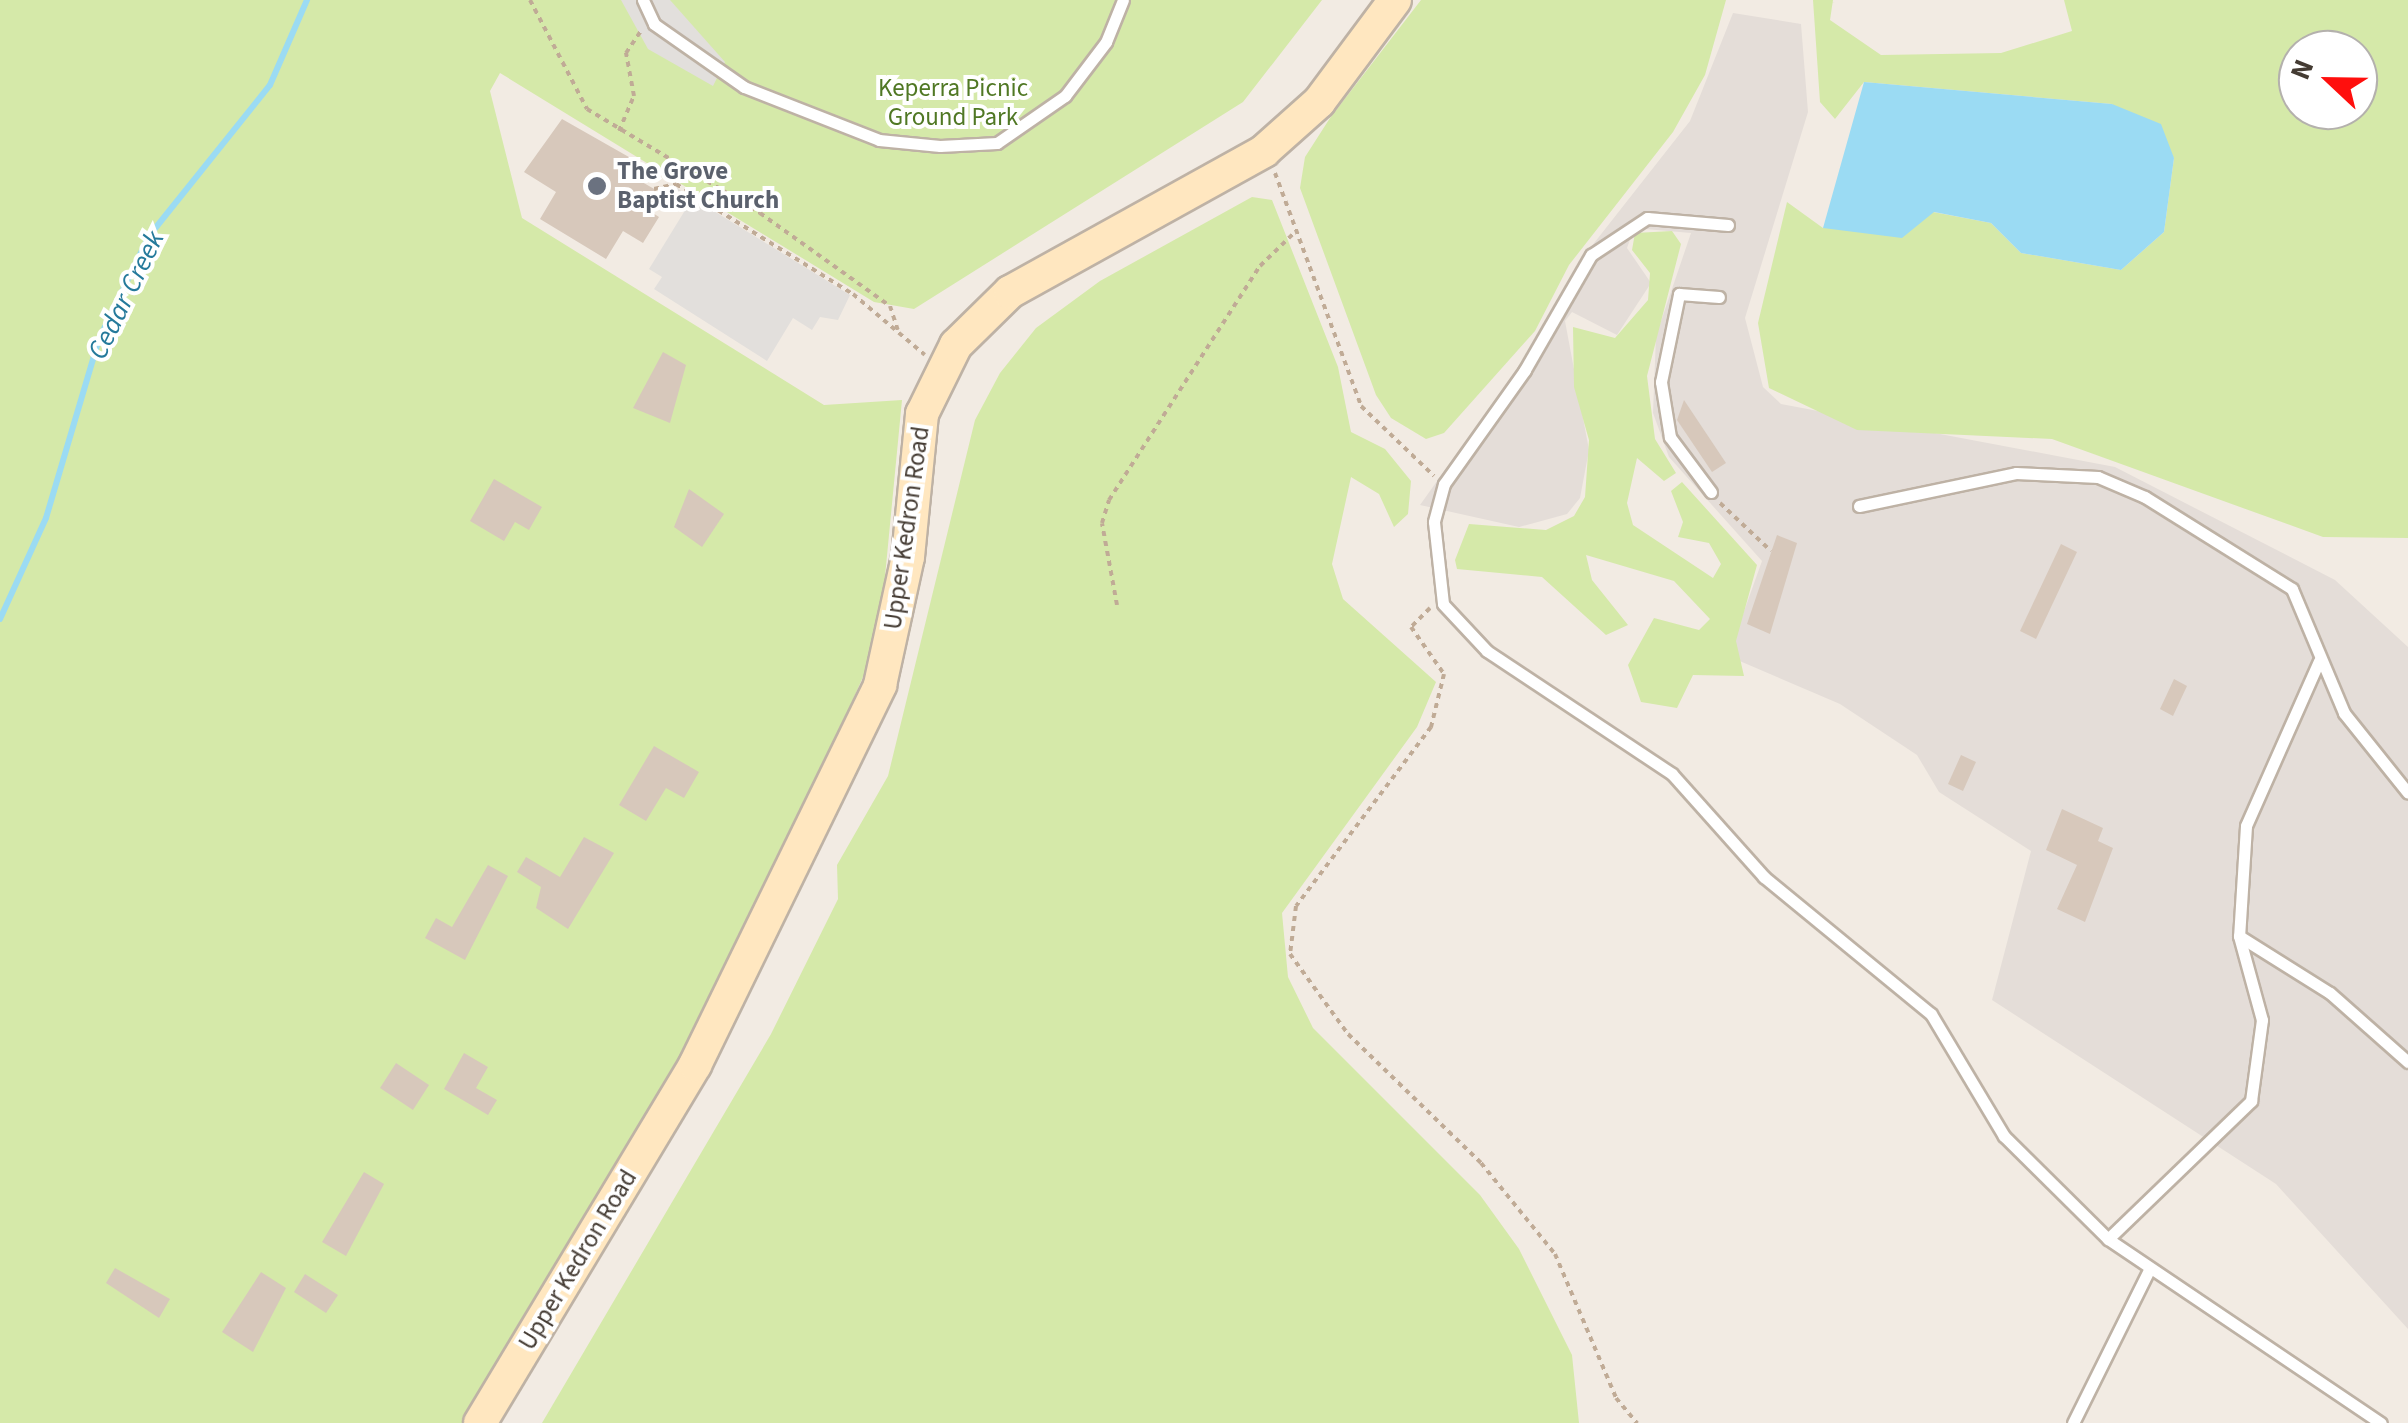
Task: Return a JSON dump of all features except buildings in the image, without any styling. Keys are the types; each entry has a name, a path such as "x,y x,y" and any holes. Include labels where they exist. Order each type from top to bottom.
{"main road":[{"name":"Upper Kedron Road","path":"480,1423 696,1065 866,717 900,606 922,414 943,366 1010,292 1264,151 1318,102 1395,0"}],"lane":[{"path":"643,0 654,24 744,87 879,140 997,144 1065,96 1122,0"},
{"path":"1728,225 1664,216 1614,232 1444,484 1434,522 1442,604 1487,650 1672,774 1764,877 1931,1014 2004,1136 2108,1239 2148,1272 2382,1423"},
{"path":"1711,492 1670,437 1661,382 1679,294 1719,298"},
{"path":"1859,506 2016,472 2098,476 2268,567 2304,609 2319,661 2344,713 2408,792"},
{"path":"2108,1239 2250,1101 2263,1036 2239,936 2246,826 2319,661"},
{"path":"2239,936 2330,993 2408,1062"},
{"path":"2073,1423 2148,1272"}],"path":[{"path":"530,0 587,109 857,282 898,314 898,330"},
{"path":"619,131 634,96 626,53 632,36 654,24"},
{"path":"1264,151 1338,326 1361,406 1444,484"},
{"path":"654,189 676,184 898,330 926,356"},
{"path":"1117,606 1102,522 1109,500 1260,266 1296,232"},
{"path":"1711,492 1771,551"},
{"path":"1442,604 1420,610 1411,627 1444,674 1431,727 1296,906 1290,954 1348,1034 1481,1163 1547,1243 1596,1335 1616,1398 1637,1423"}],"shaded area":[{"path":"621,0 670,0 725,62 713,86 648,49"},
{"path":"1733,13 1801,24 1808,112 1745,318 1763,387 1781,404 2115,467 2335,580 2408,647 2408,1329 2276,1184 1992,1000 2031,851 1939,792 1917,755 1840,704 1728,656 1762,561 1669,457 1653,413 1656,336 1691,233 1634,228 1627,248 1651,283 1617,335 1572,312 1565,321 1589,450 1580,498 1567,514 1519,527 1420,505 1534,345 1580,261 1690,121"},
{"path":"675,187 850,295 838,320 820,317 812,330 793,318 767,361 654,289 662,277 649,269 684,212 667,200"}],"green space":[{"name":"Keperra Picnic Ground Park","path":"0,0 1322,0 1243,102 914,309 874,302 500,73 490,91 522,218 824,405 902,400 881,618 867,668 716,1007 466,1423 0,1423"},
{"path":"1421,0 1726,0 1705,75 1673,132 1569,265 1535,331 1444,433 1426,439 1391,418 1376,395 1300,188 1305,157 1330,118"},
{"path":"1813,0 1833,0 1830,20 1881,55 2001,53 2072,31 2064,0 2408,0 2408,538 2323,537 2052,439 1857,430 1769,388 1758,323 1787,202 1823,228 1933,212 1991,223 2021,253 2121,270 2164,232 2174,158 2112,104 1864,82 1835,119 1820,102"},
{"path":"1252,197 1272,200 1338,367 1351,432 1385,449 1411,481 1408,514 1394,527 1379,494 1351,477 1332,564 1343,599 1436,682 1417,727 1282,913 1288,977 1313,1028 1480,1195 1519,1249 1572,1355 1579,1423 542,1423 771,1034 838,899 837,865 888,776 975,420 1000,373 1036,328 1100,281"},
{"path":"1672,231 1681,244 1647,376 1655,439 1676,473 1664,481 1637,458 1627,503 1633,525 1713,578 1721,564 1709,543 1678,537 1683,522 1671,491 1682,482 1757,565 1736,641 1744,676 1693,675 1677,708 1641,702 1628,665 1654,618 1699,630 1710,619 1674,581 1586,555 1592,580 1628,625 1606,635 1542,577 1457,569 1455,560 1469,524 1546,530 1574,516 1585,497 1589,440 1574,387 1573,327 1615,338 1648,300 1650,273 1632,250 1635,233"}],"water":[{"path":"1864,82 2112,104 2161,124 2174,158 2164,232 2121,270 2021,253 1991,223 1934,212 1902,238 1823,228"}],"waterway":[{"name":"Cedar Creek","path":"0,619 46,518 99,339 149,236 270,85 307,0"}],"place":[{"name":"The Grove Baptist Church","path":"597,186"}]}
